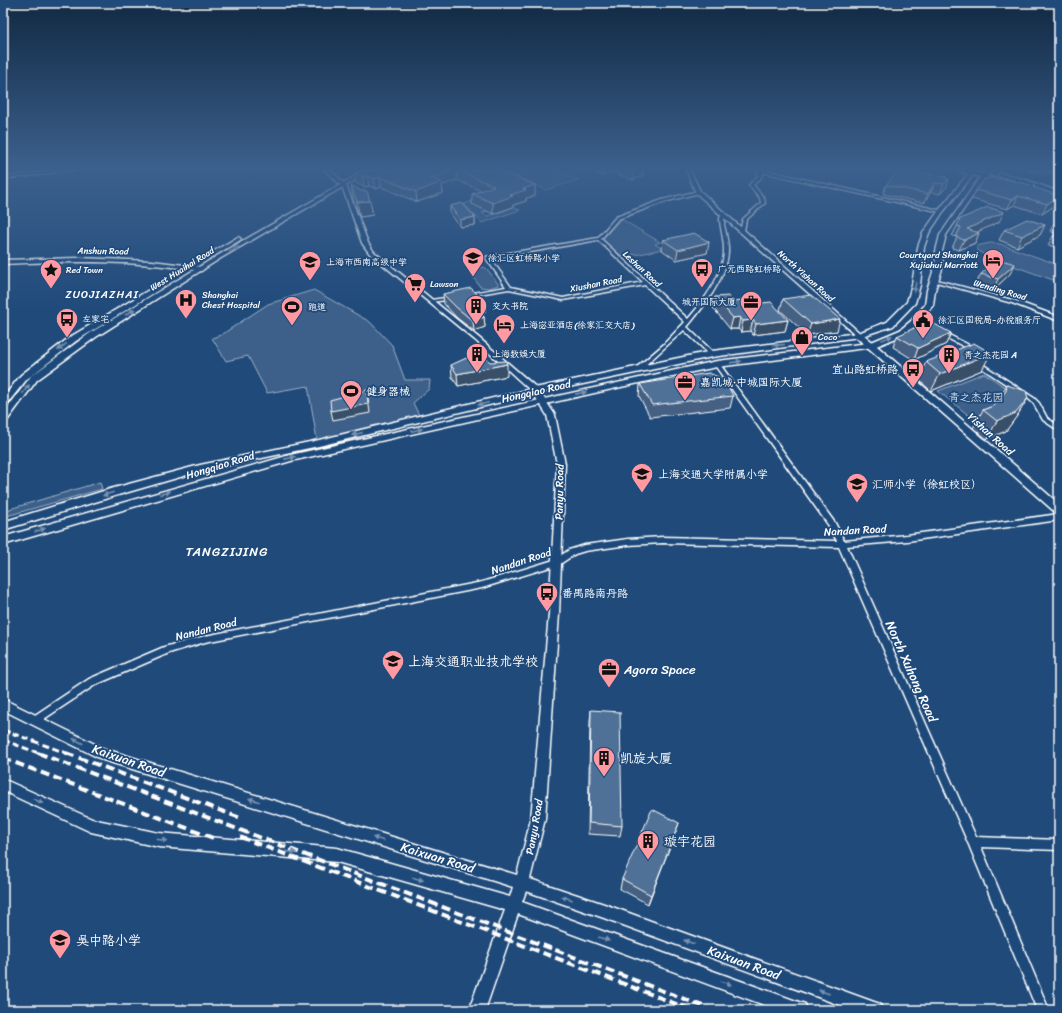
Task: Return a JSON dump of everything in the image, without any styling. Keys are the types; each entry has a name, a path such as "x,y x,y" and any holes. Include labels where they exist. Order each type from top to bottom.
{"main road":[{"name":"West Huaihai Road","path":"3,403 24,377 64,346 190,267 280,217"},
{"name":"West Huaihai Road","path":"3,420 34,378 93,335 286,217"},
{"name":"Hongqiao Road","path":"3,526 114,492 200,468 319,443 535,391 712,354 859,335 890,324 911,303 916,285 921,247 926,233 936,217"},
{"name":"Hongqiao Road","path":"3,541 260,465 648,378 717,364 871,345 903,332 919,322 929,305 943,235 954,217"},
{"name":"Yishan Road","path":"859,335 1059,510"}],"street":[{"name":"Panyu Road","path":"355,217 365,244 372,253 477,339 535,391 551,415 561,464 557,562 538,819 515,906 478,1010"},
{"path":"509,288 488,258 599,239 619,217"},
{"path":"638,369 659,351 683,326 711,291 724,265 727,245 722,217"},
{"name":"North Yishan Road","path":"727,217 859,335"},
{"path":"742,231 744,220 747,217"},
{"name":"Leshan Road","path":"599,239 687,321"},
{"name":"Anshun Road","path":"3,262 108,259 201,269"},
{"name":"Wending Road","path":"935,280 1014,302 1059,319"},
{"name":"Xiushan Road","path":"462,296 509,288 563,299 646,283"},
{"path":"431,301 454,297"},
{"path":"683,326 712,354"},
{"path":"935,330 977,351 971,353"},
{"path":"972,360 1032,399 1045,419 1057,428"},
{"name":"North Xuhong Road","path":"717,364 832,525 842,544 973,842 1043,1010"},
{"name":"Nandan Road","path":"35,720 92,682 167,650 205,639 482,585 557,562 572,552 585,548 663,540 842,544 915,537 1059,517"},
{"name":"Kaixuan Road","path":"3,704 103,754 522,883 604,911 874,1010"},
{"path":"3,785 91,825 158,840 337,855 515,906 799,1010"},
{"path":"973,842 1059,845"}],"green space":[{"path":"477,217 499,217 482,223"},
{"path":"621,219 660,242 655,244 663,249 621,256 602,239"},
{"path":"990,243 1000,244 1059,265 1059,282 988,257 977,250 977,246"},
{"path":"484,267 499,285 489,288 480,287 470,272 474,269"},
{"path":"314,290 370,322 392,345 405,380 430,380 429,389 413,403 419,415 317,440 308,386 267,393 248,356 226,361 212,338 221,335 268,304"},
{"name":"青之杰花园","path":"984,373 1018,396 1016,405 997,400 993,408 977,422 938,391"},
{"path":"100,482 102,489 3,517 3,511"}],"building":[{"path":"458,217 474,217 460,220"},
{"path":"964,217 993,217 967,229 979,233 964,240 956,237 961,227 957,226 960,219"},
{"path":"1027,219 1045,225 1022,236 1004,230"},
{"path":"694,233 709,242 678,250 663,240"},
{"path":"1059,233 1059,238 1053,236"},
{"path":"998,259 1015,264 998,279 981,274"},
{"path":"471,288 485,302 473,305 484,317 473,321 443,294"},
{"path":"811,295 840,319 811,324 783,299"},
{"path":"728,296 733,301 742,300 746,305 771,302 788,320 756,324 753,320 743,321 740,317 733,318 715,297"},
{"path":"929,321 951,333 918,348 897,336"},
{"path":"974,343 991,353 940,374 926,362"},
{"path":"480,352 490,362 506,361 507,364 457,374 451,365"},
{"path":"709,373 725,380 733,396 652,405 640,384"},
{"path":"1007,385 1026,391 1028,398 1016,413 997,421 983,410 993,406 1006,391"},
{"path":"367,390 368,404 331,411 330,400"},
{"name":"凯旋大厦","path":"591,710 620,712 622,826 589,823"},
{"name":"璇宇花园","path":"652,809 679,823 651,895 622,879"}],"railway":[{"path":"3,730 69,754"},
{"path":"3,740 41,754"},
{"path":"38,753 713,1010"},
{"path":"66,753 243,819"},
{"path":"3,758 213,838"},
{"path":"240,837 692,1010"}],"place":[{"name":"徐汇区虹桥路小学","path":"473,278"},
{"name":"Courtyard Shanghai Xujiahui Marriott","path":"993,280"},
{"name":"上海市西南高级中学","path":"310,282"},
{"name":"广元西路虹桥路","path":"702,288"},
{"name":"Red Town","path":"51,290"},
{"name":"Lawson","path":"415,304"},
{"name":"Shanghai Chest Hospital","path":"186,320"},
{"name":"城开国际大厦","path":"751,322"},
{"name":"跑道","path":"292,326"},
{"name":"交大书院","path":"476,326"},
{"name":"左家宅","path":"67,338"},
{"name":"徐汇区国税局-办税服务厅","path":"923,340"},
{"name":"上海宓亚酒店(徐家汇交大店)","path":"504,344"},
{"name":"Coco","path":"802,356"},
{"name":"上海数娱大厦","path":"477,374"},
{"name":"青之杰花园 A","path":"949,374"},
{"name":"宜山路虹桥路","path":"913,388"},
{"name":"嘉凯城·中城国际大厦","path":"685,402"},
{"name":"健身器械","path":"351,410"},
{"name":"上海交通大学附属小学","path":"642,494"},
{"name":"汇师小学（徐虹校区）","path":"857,504"},
{"name":"番禺路南丹路","path":"547,612"},
{"name":"上海交通职业技术学校","path":"393,680"},
{"name":"Agora Space","path":"609,688"},
{"name":"凯旋大厦","path":"604,778"},
{"name":"璇宇花园","path":"648,860"},
{"name":"吴中路小学","path":"60,960"}],"district":[{"name":"ZUOJIAZHAI","path":"102,294"},
{"name":"TANGZIJING","path":"227,551"}]}
